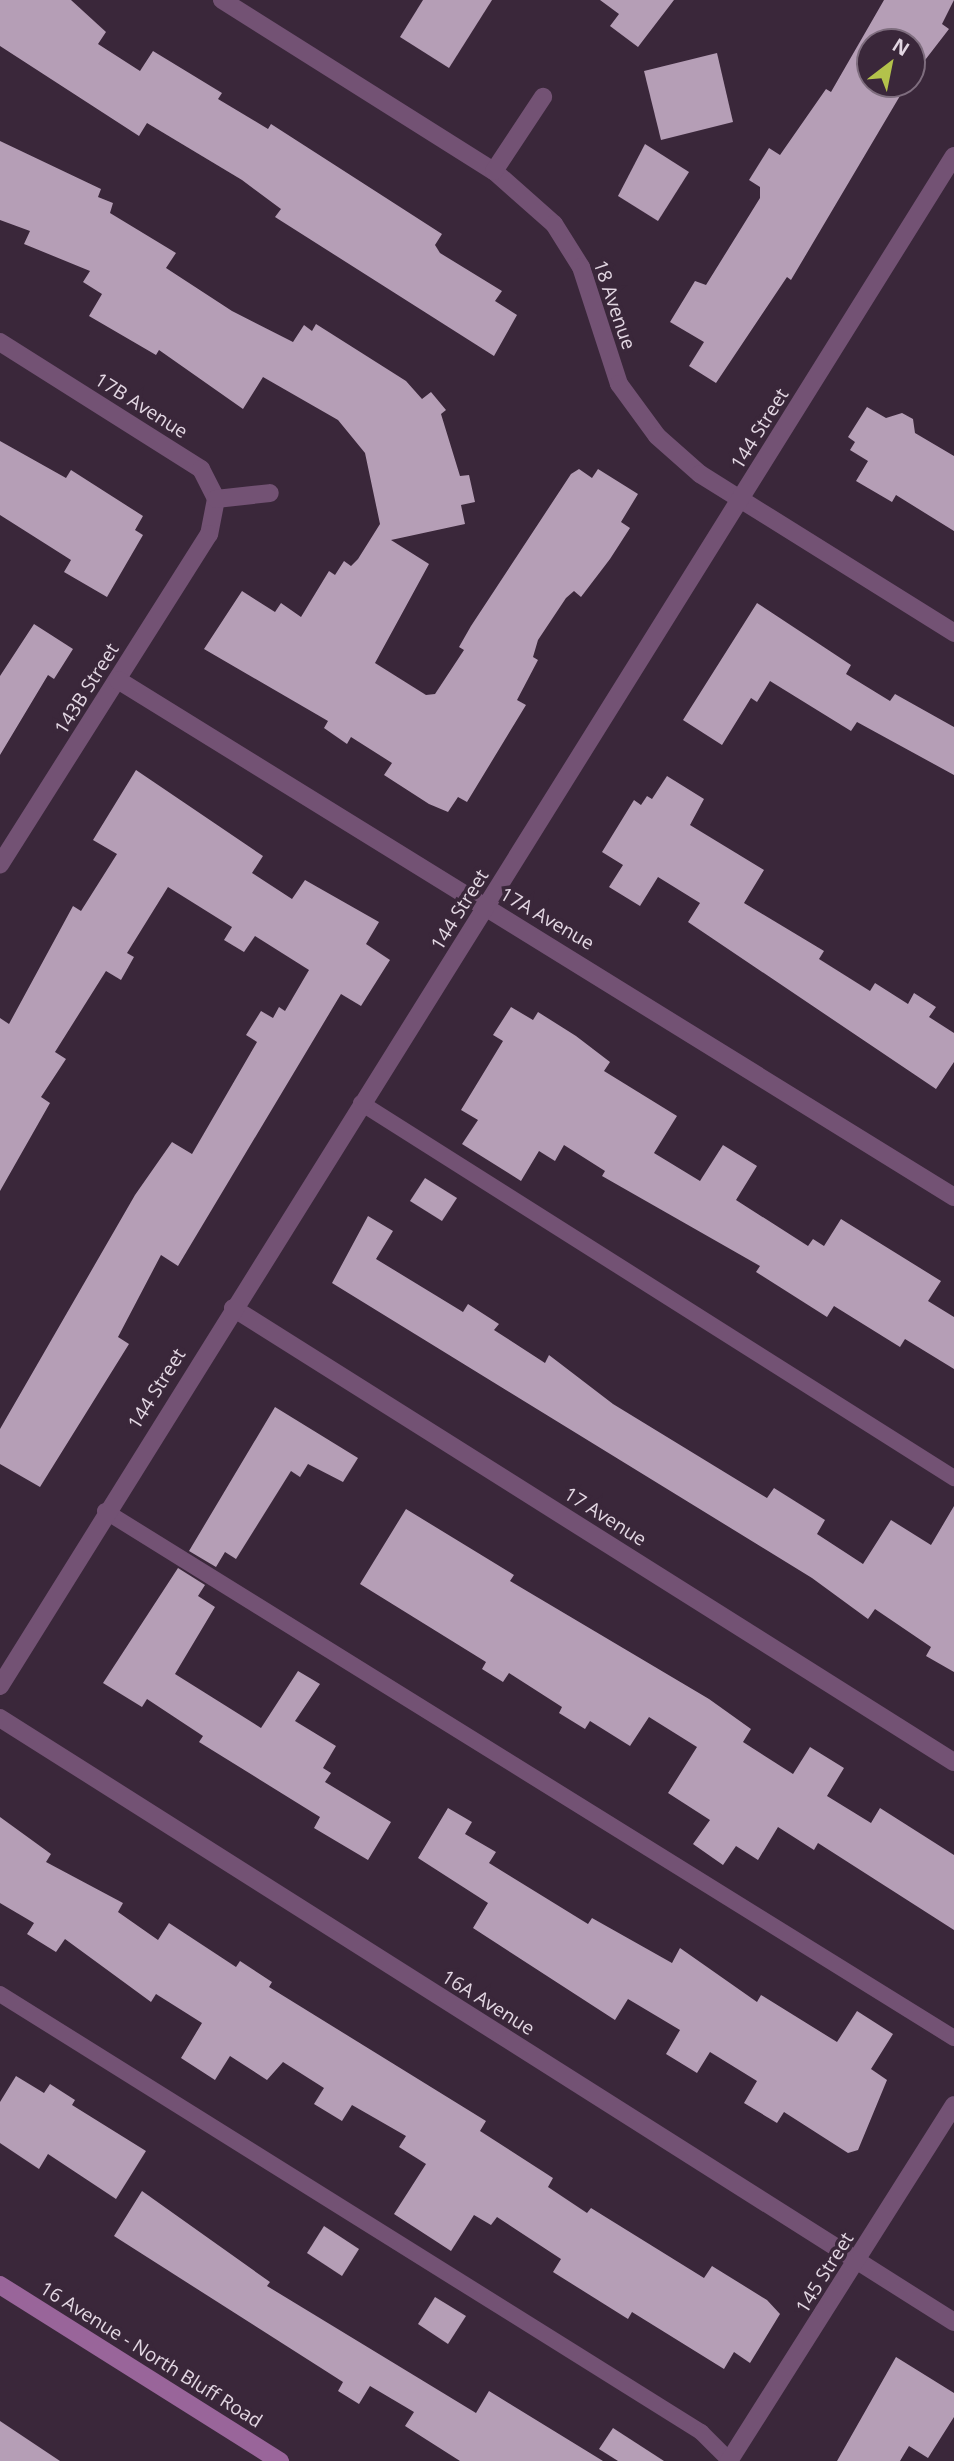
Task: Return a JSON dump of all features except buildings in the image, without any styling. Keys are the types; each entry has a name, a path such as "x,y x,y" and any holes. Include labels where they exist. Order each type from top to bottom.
{"main road":[{"name":"16 Avenue - North Bluff Road","path":"0,2285 280,2461"}],"street":[{"name":"18 Avenue","path":"222,0 494,171 554,224 581,267 619,384 657,436 741,500 954,633"},
{"path":"494,171 543,97"},
{"name":"144 Street","path":"0,1686 106,1511 361,1103 487,908 954,156"},
{"name":"17B Avenue","path":"0,342 201,469 216,499"},
{"path":"216,499 270,493"},
{"name":"143B Street","path":"3,853 118,680 209,534 216,499"},
{"name":"17A Avenue","path":"118,680 954,1197"},
{"name":"17 Avenue","path":"233,1308 954,1762"},
{"name":"16A Avenue","path":"0,1718 954,2322"},
{"name":"145 Street","path":"730,2461 954,2105"}],"lane":[{"path":"361,1103 954,1478"},
{"path":"106,1511 954,2038"},
{"path":"0,1994 701,2432 730,2461"}]}
